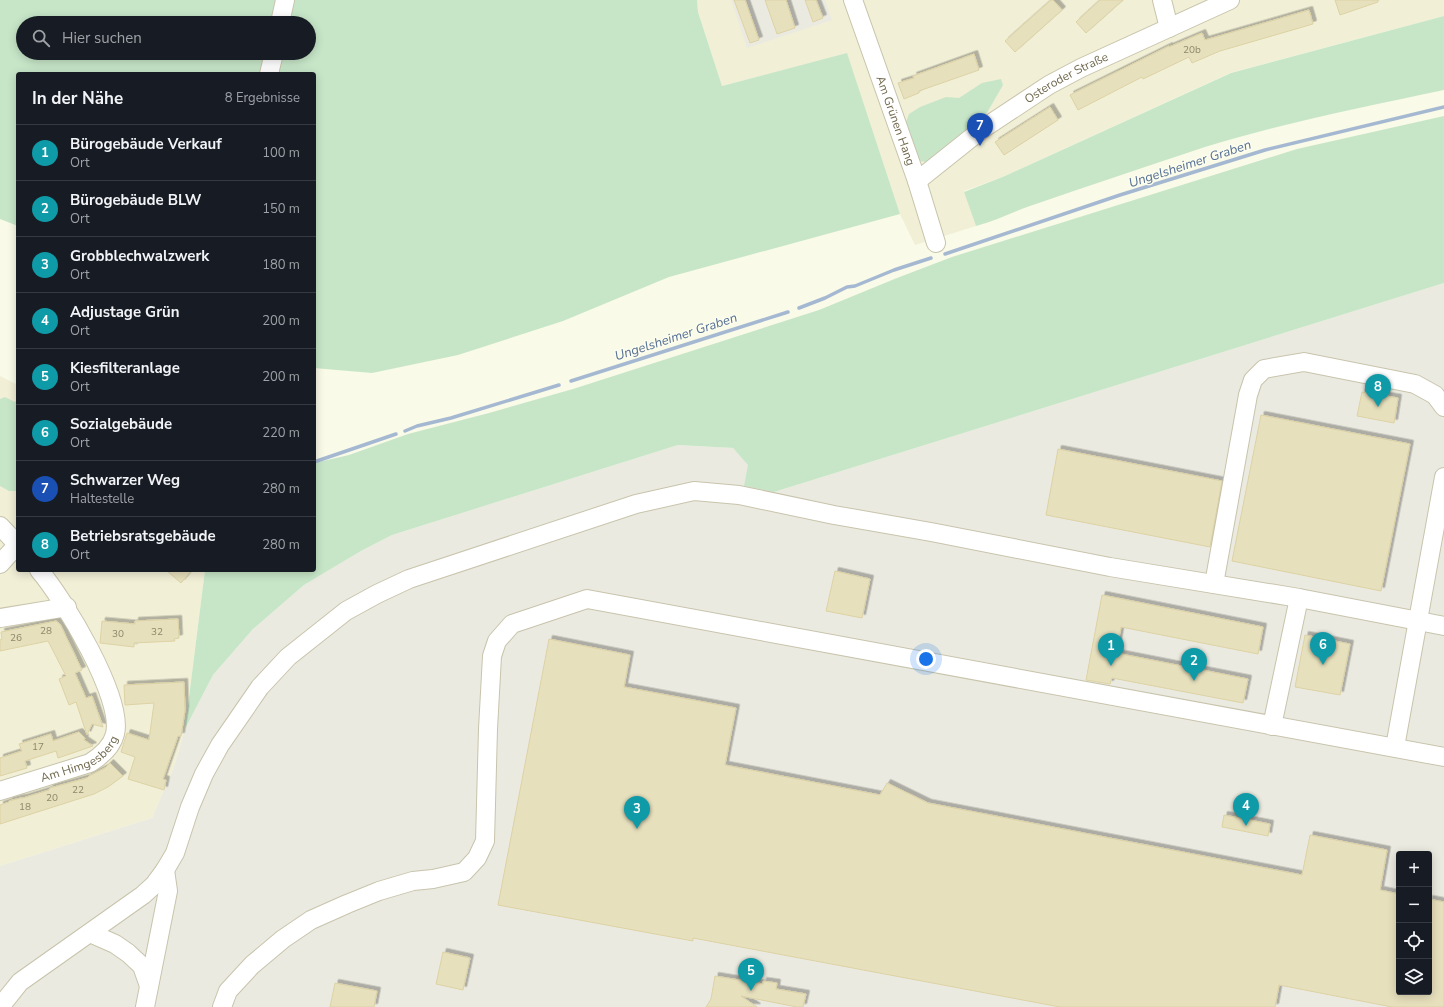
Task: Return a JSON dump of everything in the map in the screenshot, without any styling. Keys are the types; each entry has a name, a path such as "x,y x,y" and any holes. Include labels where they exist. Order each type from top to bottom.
{"street":[{"path":"282,16 285,0"},
{"name":"Am Grünen Hang","path":"853,0 917,181 936,243"},
{"path":"1162,0 1169,28"},
{"name":"Osteroder Straße","path":"917,181 981,130 1049,85 1081,68 1230,0"},
{"path":"269,72 272,60"},
{"path":"1214,584 1248,395 1253,380 1264,369 1304,362 1415,384 1435,394 1444,407"},
{"path":"1395,747 1444,477"},
{"path":"0,1007 20,982 154,886 166,870 175,853 190,807 204,774 236,720 260,687 288,657 346,611 409,579 636,504 694,491 739,494 834,515 931,532 1110,567 1299,598 1444,626"},
{"path":"0,526 16,542"},
{"path":"0,564 16,546"},
{"name":"Am Himgesberg","path":"0,791 90,764 99,758 112,741 116,728 115,718 101,672 67,607 41,572"},
{"path":"1272,726 1299,598"},
{"path":"222,1007 228,991 252,965 283,939 311,920 379,891 412,882 464,872 477,858 485,841 488,722 492,656 497,641 512,624 587,599 1444,757"},
{"path":"0,618 67,607"},
{"path":"145,1007 168,891 166,870"},
{"path":"90,933 115,944 128,953 142,966 149,986"},
{"path":"0,987 20,982"}],"shaded area":[{"path":"697,0 1444,0 1444,16 1230,73 1005,176 964,191 976,226 915,245 900,214 847,54 722,86 698,12"},
{"path":"731,0 825,0 832,20 747,48"},
{"path":"1444,283 1444,1007 0,1007 0,866 152,818 174,767 185,729 213,675 253,629 304,585 361,551 392,535 678,445 733,448 774,492"},
{"path":"0,376 16,384 16,572 205,572 185,729 174,767 152,818 0,866"}],"green space":[{"path":"0,0 697,0 698,12 722,86 847,53 900,214 669,277 563,321 458,355 372,373 316,368 316,72 16,72 16,225 0,219"},
{"path":"1444,16 1444,90 1324,116 1234,138 1023,208 990,222 976,226 964,192 1005,176 1231,73"},
{"path":"1001,79 1003,85 988,111 974,130 933,163 919,161 903,130 909,114 920,107 946,97 959,98 982,83"},
{"path":"1444,116 1444,283 774,492 744,486 748,465 733,448 678,445 392,535 361,551 304,585 253,629 213,675 185,729 205,572 316,572 316,463 349,455 408,434 573,389 819,310 952,257 1297,149"},
{"path":"5,397 15,402 16,401 16,491 9,491 0,486 0,399"}],"building":[{"path":"734,0 745,0 759,40 750,43"},
{"path":"765,0 786,0 795,28 777,34"},
{"path":"805,0 816,0 823,18 813,22"},
{"path":"1051,0 1053,0 1062,10 1015,52 1005,41"},
{"path":"1100,0 1123,0 1086,33 1076,22"},
{"path":"1335,0 1378,0 1378,2 1340,15"},
{"path":"1309,10 1313,24 1220,51 1192,63 1189,57 1143,79 1142,77 1078,110 1070,95 1169,46 1202,33 1205,40"},
{"path":"974,54 979,70 919,91 919,93 904,99 898,83"},
{"path":"1050,107 1058,120 1004,155 995,142"},
{"path":"1362,392 1398,398 1394,423 1357,416"},
{"path":"1261,415 1410,444 1381,591 1232,561"},
{"path":"1058,449 1222,481 1210,547 1046,515"},
{"path":"835,571 870,579 862,618 826,611"},
{"path":"168,572 190,572 181,583"},
{"path":"1102,595 1263,627 1258,654 1121,627 1116,653 1248,679 1243,703 1112,678 1110,684 1086,680"},
{"path":"178,619 179,638 174,639 175,641 134,643 134,647 100,643 102,621 135,624 135,621"},
{"path":"56,621 60,624 82,670 75,673 86,698 92,696 103,727 92,724 87,735 76,702 69,705 59,679 66,676 48,641 0,651 0,640 2,639 1,632"},
{"path":"1305,635 1350,644 1340,695 1295,687"},
{"path":"549,639 630,655 624,687 736,708 725,765 880,795 887,783 928,803 1302,875 1310,835 1387,850 1380,890 1396,893 1396,995 1432,995 1432,900 1444,902 1444,1007 1392,1007 1279,985 1275,1007 1060,1007 693,938 693,941 498,905"},
{"path":"184,682 185,710 181,736 178,736 163,779 166,780 164,790 128,779 135,757 121,752 127,733 149,740 154,703 125,705 124,685"},
{"path":"79,732 85,738 84,740 93,746 58,758 56,751 25,761 27,768 0,776 0,758 22,751 19,744 51,734 53,741"},
{"path":"110,763 123,776 108,787 94,794 0,824 0,805 49,790 50,788 87,778 105,768"},
{"path":"1224,815 1270,824 1268,836 1222,827"},
{"path":"443,952 470,958 463,990 436,984"},
{"path":"715,976 763,984 763,981 777,983 776,989 806,994 803,1007 741,996 757,1007 706,1007 711,999"},
{"path":"335,983 377,991 374,1007 330,1007"}],"waterway":[{"name":"Ungelsheimer Graben","path":"945,254 1120,195 1265,150 1444,107"},
{"name":"Ungelsheimer Graben","path":"799,308 825,298 847,287 855,286 894,270 931,258"},
{"name":"Ungelsheimer Graben","path":"571,381 788,312"},
{"name":"Ungelsheimer Graben","path":"405,431 417,426 451,418 559,385"},
{"name":"Ungelsheimer Graben","path":"316,461 396,434"}],"place":[{"name":"Schwarzer Weg","path":"980,146"},
{"name":"Betriebsratsgebäude","path":"1378,407"},
{"name":"Sozialgebäude","path":"1323,665"},
{"name":"Bürogebäude Verkauf","path":"1111,666"},
{"name":"Bürogebäude BLW","path":"1194,681"},
{"name":"Adjustage Grün","path":"1246,826"},
{"name":"Grobblechwalzwerk","path":"637,829"},
{"name":"Kiesfilteranlage","path":"751,991"}]}
